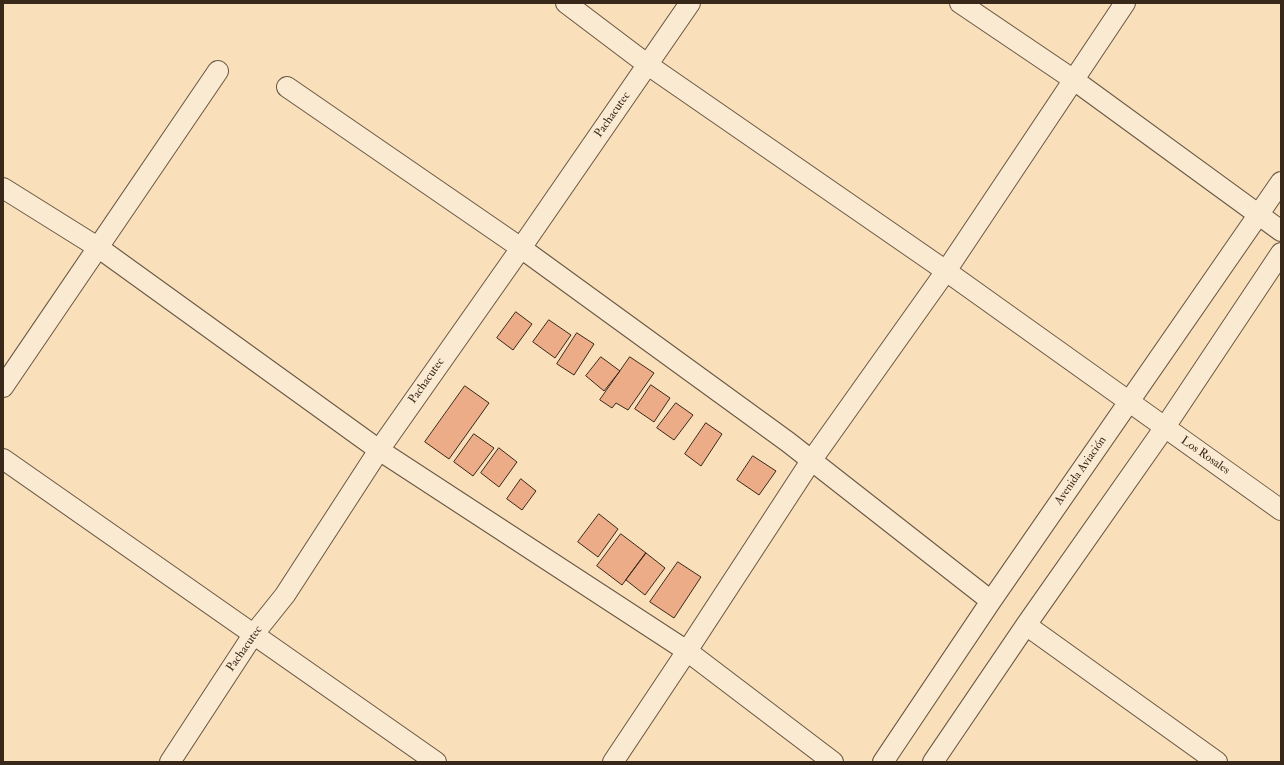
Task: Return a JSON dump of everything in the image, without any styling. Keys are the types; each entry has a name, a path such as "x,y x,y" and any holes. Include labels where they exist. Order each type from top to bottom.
{"street":[{"name":"Los Rosales","path":"566,3 648,65 946,271 1281,510"},
{"name":"Pachacutec","path":"170,762 253,635 285,595 379,450 690,3"},
{"path":"960,3 1074,80 1281,231"},
{"path":"613,762 811,461 946,271 1125,3"},
{"path":"3,387 218,71"},
{"path":"288,87 521,248 781,438 991,601"},
{"name":"Avenida Aviación","path":"883,762 991,601 1281,182"},
{"path":"3,188 99,248 379,450 687,650 833,762"},
{"path":"933,762 1026,625 1165,427 1281,253"},
{"path":"3,459 436,762"},
{"path":"1026,625 1217,762"}],"building":[{"path":"516,312 532,324 513,350 497,338"},
{"path":"549,320 571,335 555,358 533,342"},
{"path":"577,333 594,344 574,375 557,364"},
{"path":"601,357 620,371 604,391 586,376"},
{"path":"630,357 654,373 628,410 616,403 612,408 600,400"},
{"path":"651,385 670,398 654,422 635,409"},
{"path":"465,386 489,403 449,459 425,442"},
{"path":"676,403 693,415 674,440 657,428"},
{"path":"706,423 722,434 701,466 685,454"},
{"path":"474,434 494,448 473,476 454,462"},
{"path":"499,448 517,462 499,487 481,473"},
{"path":"753,456 776,471 759,495 737,480"},
{"path":"521,479 536,491 522,510 507,499"},
{"path":"599,514 618,529 598,557 578,542"},
{"path":"621,534 646,553 622,585 597,566"},
{"path":"646,553 665,568 645,595 626,580"},
{"path":"678,562 701,577 674,618 650,602"}]}
